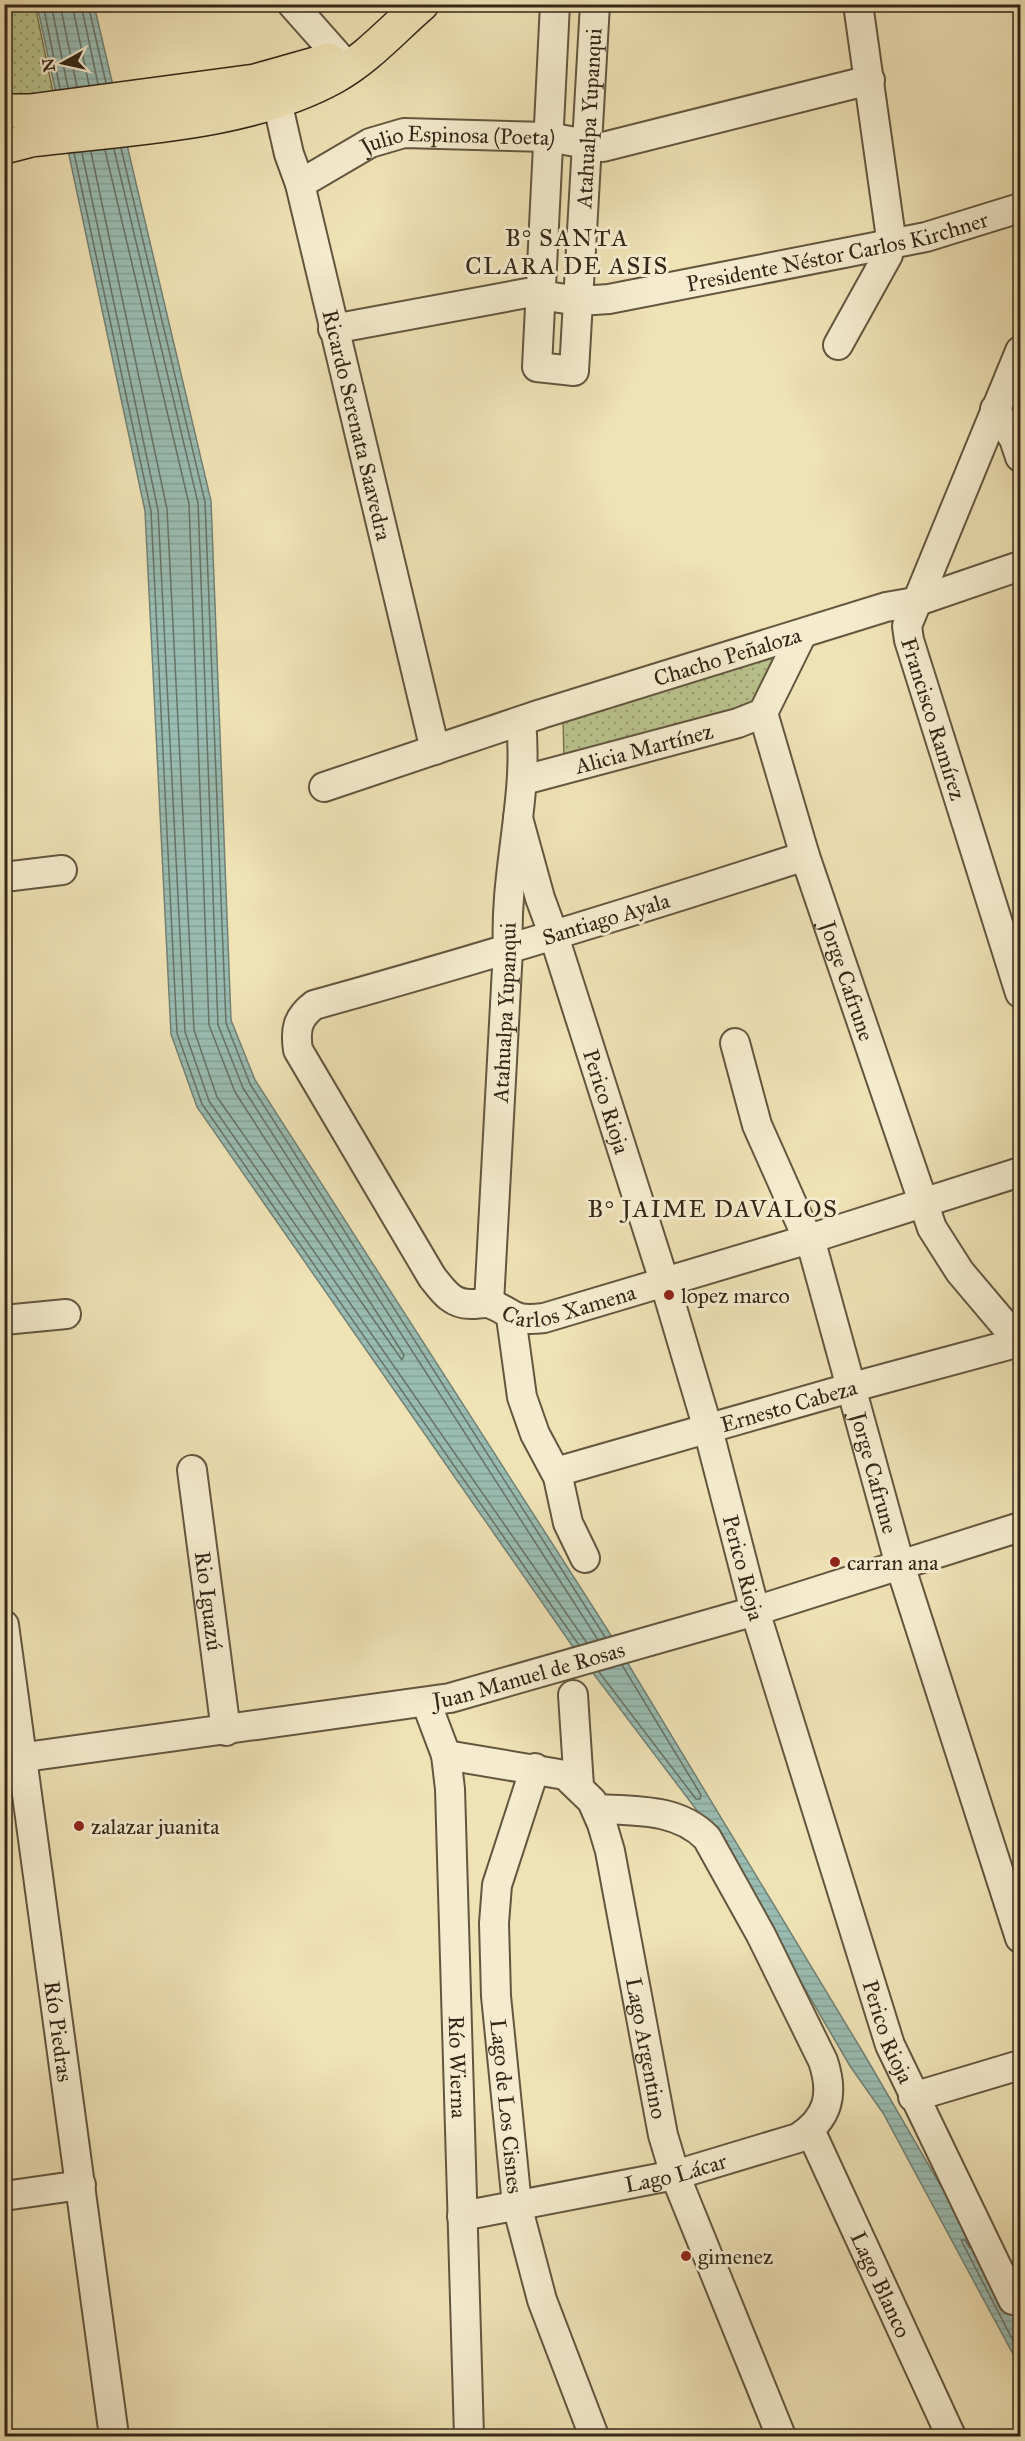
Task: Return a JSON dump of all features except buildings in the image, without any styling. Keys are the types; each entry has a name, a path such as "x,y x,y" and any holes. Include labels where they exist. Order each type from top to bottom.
{"main road":[{"path":"17,127 156,125 234,112 277,101 313,87 348,68 368,54 422,4"},
{"path":"17,127 142,96 255,81 339,57 397,25"}],"street":[{"path":"292,4 339,57"},
{"name":"Atahualpa Yupanqui","path":"555,4 537,368 574,370 595,4"},
{"path":"838,345 888,255 890,245 870,80 858,4"},
{"name":"Julio Espinosa (Poeta)","path":"300,184 370,143 404,133 548,137 603,147 870,80"},
{"name":"Ricardo Serenata Saavedra","path":"277,101 289,154 300,184 435,750"},
{"name":"Presidente Néstor Carlos Kirchner","path":"333,329 527,293 541,293 579,300 609,299 890,245 948,232 1020,208"},
{"name":"Francisco Ramírez","path":"1020,351 907,626 909,640 1020,993"},
{"path":"995,409 1014,439 1020,457"},
{"name":"Chacho Peñaloza","path":"324,787 885,607 915,602 1020,566"},
{"path":"763,713 802,634"},
{"name":"Alicia Martínez","path":"524,780 738,723 763,713"},
{"name":"Jorge Cafrune","path":"763,713 805,856 932,1228 955,1265 1020,1342"},
{"name":"Atahualpa Yupanqui","path":"521,722 524,780 507,911 508,949 488,1308 535,1434 556,1472 568,1523 585,1558"},
{"name":"Perico Rioja","path":"518,818 540,898 665,1284 708,1429 755,1611 887,2036 913,2097 1013,2300"},
{"name":"Santiago Ayala","path":"488,1308 452,1300 432,1277 298,1050 296,1033 298,1022 305,1012 314,1005 554,936 805,856"},
{"path":"4,877 62,870"},
{"name":"Jorge Cafrune","path":"735,1043 757,1125 809,1239 853,1387 900,1565 1020,1938"},
{"name":"Carlos Xamena","path":"488,1308 528,1320 544,1318 665,1284 1020,1172"},
{"path":"4,1320 66,1314"},
{"name":"Ernesto Cabeza","path":"556,1472 1020,1342"},
{"name":"Rio Iguazú","path":"192,1470 226,1731"},
{"name":"Juan Manuel de Rosas","path":"13,1759 426,1702 629,1648 755,1611 1020,1527"},
{"name":"Río Piedras","path":"4,1625 13,1759 81,2186 114,2436"},
{"path":"573,1695 579,1786"},
{"name":"Río Wierna","path":"426,1702 446,1755 452,1825 468,2436"},
{"name":"Lago Argentino","path":"446,1755 535,1768 565,1775 579,1786 596,1809 610,1851 663,2135 675,2175 781,2436"},
{"name":"Lago de Los Cisnes","path":"535,1768 501,1868 494,1923 496,1996 517,2205 542,2300 594,2436"},
{"path":"596,1809 651,1812 680,1818 696,1826 707,1838 761,1935 823,2061 829,2079 830,2098 810,2130"},
{"path":"913,2097 1020,2065"},
{"name":"Lago Lácar","path":"462,2216 675,2175 798,2138 810,2130"},
{"name":"Lago Blanco","path":"810,2130 951,2436"},
{"path":"4,2196 81,2186"}],"green space":[{"path":"4,5 35,5 53,92 21,98 5,93"},
{"path":"768,653 775,657 760,699 747,711 564,759 563,717"}],"water":[{"path":"37,5 94,5 211,501 231,1020 255,1080 607,1629 864,2054 1020,2322 1020,2367 883,2113 850,2066 714,1833 571,1644 197,1107 171,1034 145,511"}],"place":[{"name":"lopez marco","path":"669,1295"},
{"name":"carran ana","path":"835,1562"},
{"name":"zalazar juanita","path":"79,1826"},
{"name":"gimenez","path":"686,2256"}],"district":[{"name":"B° SANTA CLARA DE ASIS","path":"567,252"},
{"name":"B° JAIME DAVALOS","path":"713,1209"}]}
